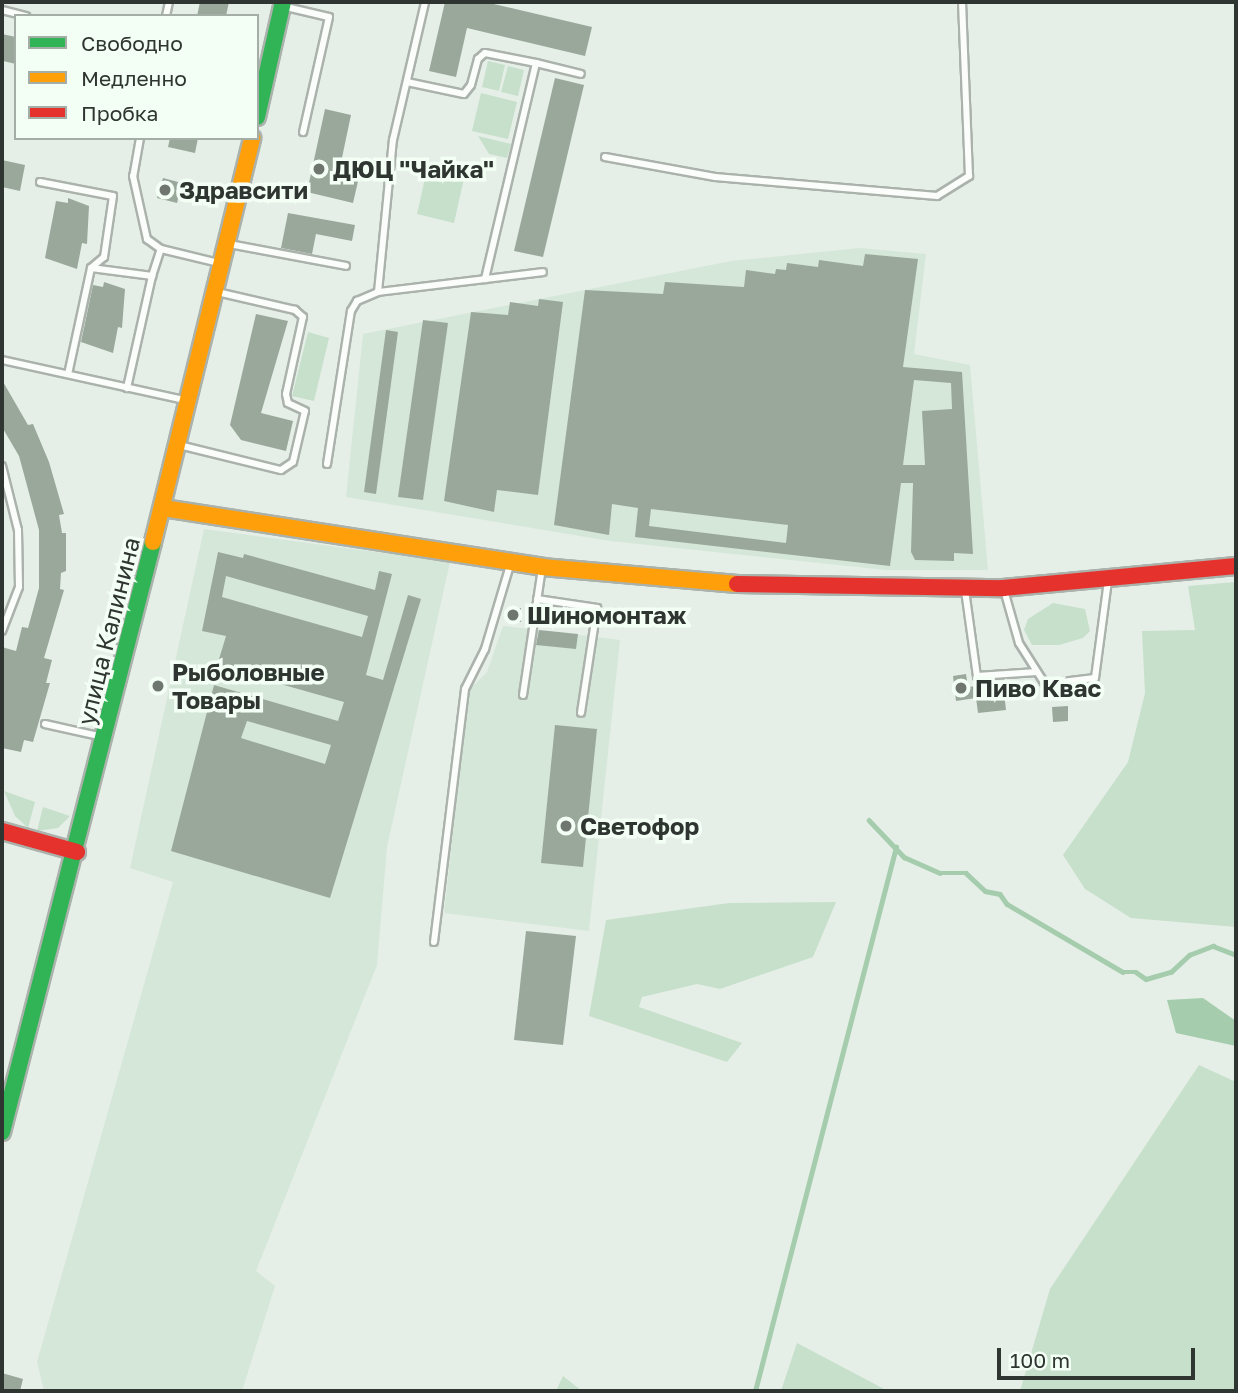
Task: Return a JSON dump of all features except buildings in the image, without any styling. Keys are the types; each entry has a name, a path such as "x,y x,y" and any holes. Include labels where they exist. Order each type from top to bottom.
{"main road":[{"path":"259,108 283,4"},
{"name":"улица Калинина","path":"2,1132 8,1088 77,852 224,265 252,140"},
{"path":"163,508 542,567 758,586 1003,588 1236,566"},
{"path":"2,831 77,852"}],"lane":[{"path":"378,292 393,140 425,2"},
{"path":"605,157 715,177 937,196 969,176 962,2"},
{"path":"283,4 329,17 303,132"},
{"path":"407,82 464,94 471,85 478,59 485,53 581,74"},
{"path":"485,279 536,63"},
{"path":"140,140 132,176 147,239 161,248 224,265"},
{"path":"40,182 113,196 104,257 91,268 68,374"},
{"path":"229,244 346,266"},
{"path":"127,388 152,276 161,248"},
{"path":"91,268 152,276"},
{"path":"327,464 351,311 357,301 378,292 544,272"},
{"path":"178,445 281,470 293,462 304,411 288,403 286,394 303,317 295,310 217,292"},
{"path":"2,360 190,401"},
{"path":"2,466 18,530 19,587 2,631"},
{"path":"434,942 465,689 485,649 511,562"},
{"path":"523,695 542,567"},
{"path":"1003,588 1019,643 1045,684 1095,678 1109,579"},
{"path":"964,589 977,676 1037,672"},
{"path":"537,599 597,608 581,713"},
{"path":"46,724 105,737"}],"shaded area":[{"path":"488,61 505,65 499,91 482,87"},
{"path":"508,66 524,70 518,96 501,92"},
{"path":"481,93 517,102 508,139 472,131"},
{"path":"478,136 511,144 507,158 489,154"},
{"path":"428,165 465,174 454,223 417,214"},
{"path":"860,248 926,254 914,354 970,365 988,570 886,570 610,541 346,497 363,334 731,261"},
{"path":"308,332 329,338 314,401 292,396"},
{"path":"204,529 450,562 387,847 377,965 256,1271 275,1286 242,1391 44,1391 37,1362 173,882 130,868"},
{"path":"1236,582 1236,927 1131,918 1085,889 1063,855 1128,762 1145,693 1142,631 1195,630 1188,586"},
{"path":"1053,603 1085,609 1090,631 1083,638 1059,645 1032,645 1024,630 1028,619"},
{"path":"503,626 620,640 589,931 444,913 469,690 487,672"},
{"path":"4,791 35,802 28,828 15,816"},
{"path":"43,807 70,816 58,828 37,831"},
{"path":"836,902 813,957 720,989 697,984 642,997 639,1007 742,1043 727,1062 589,1016 606,920 729,903"},
{"path":"1203,998 1236,1021 1236,1046 1176,1033 1167,1000"},
{"path":"1199,1065 1236,1082 1236,1391 1020,1391 1050,1289"},
{"path":"797,1343 888,1391 781,1391"},
{"path":"563,1376 582,1391 556,1391"}],"waterway":[{"path":"869,820 904,857 940,873 966,873 985,891 1000,894 1007,904 1123,972 1136,972 1146,979 1171,972 1189,955 1213,946 1236,955"},
{"path":"755,1391 896,847"}],"traffic: fast":[{"path":"259,108 283,2"},
{"path":"2,1132 153,542"}],"traffic: slow":[{"path":"153,542 252,140"},
{"path":"163,508 542,567 737,584"}],"traffic: jam":[{"path":"737,584 1003,588 1236,566"},
{"path":"2,831 77,852"}],"place":[{"name":"ДЮЦ \"Чайка\"","path":"319,169"},
{"name":"Здравсити","path":"165,190"},
{"name":"Шиномонтаж","path":"513,615"},
{"name":"Рыболовные Товары","path":"158,686"},
{"name":"Пиво Квас","path":"961,688"},
{"name":"Светофор","path":"566,826"}]}
